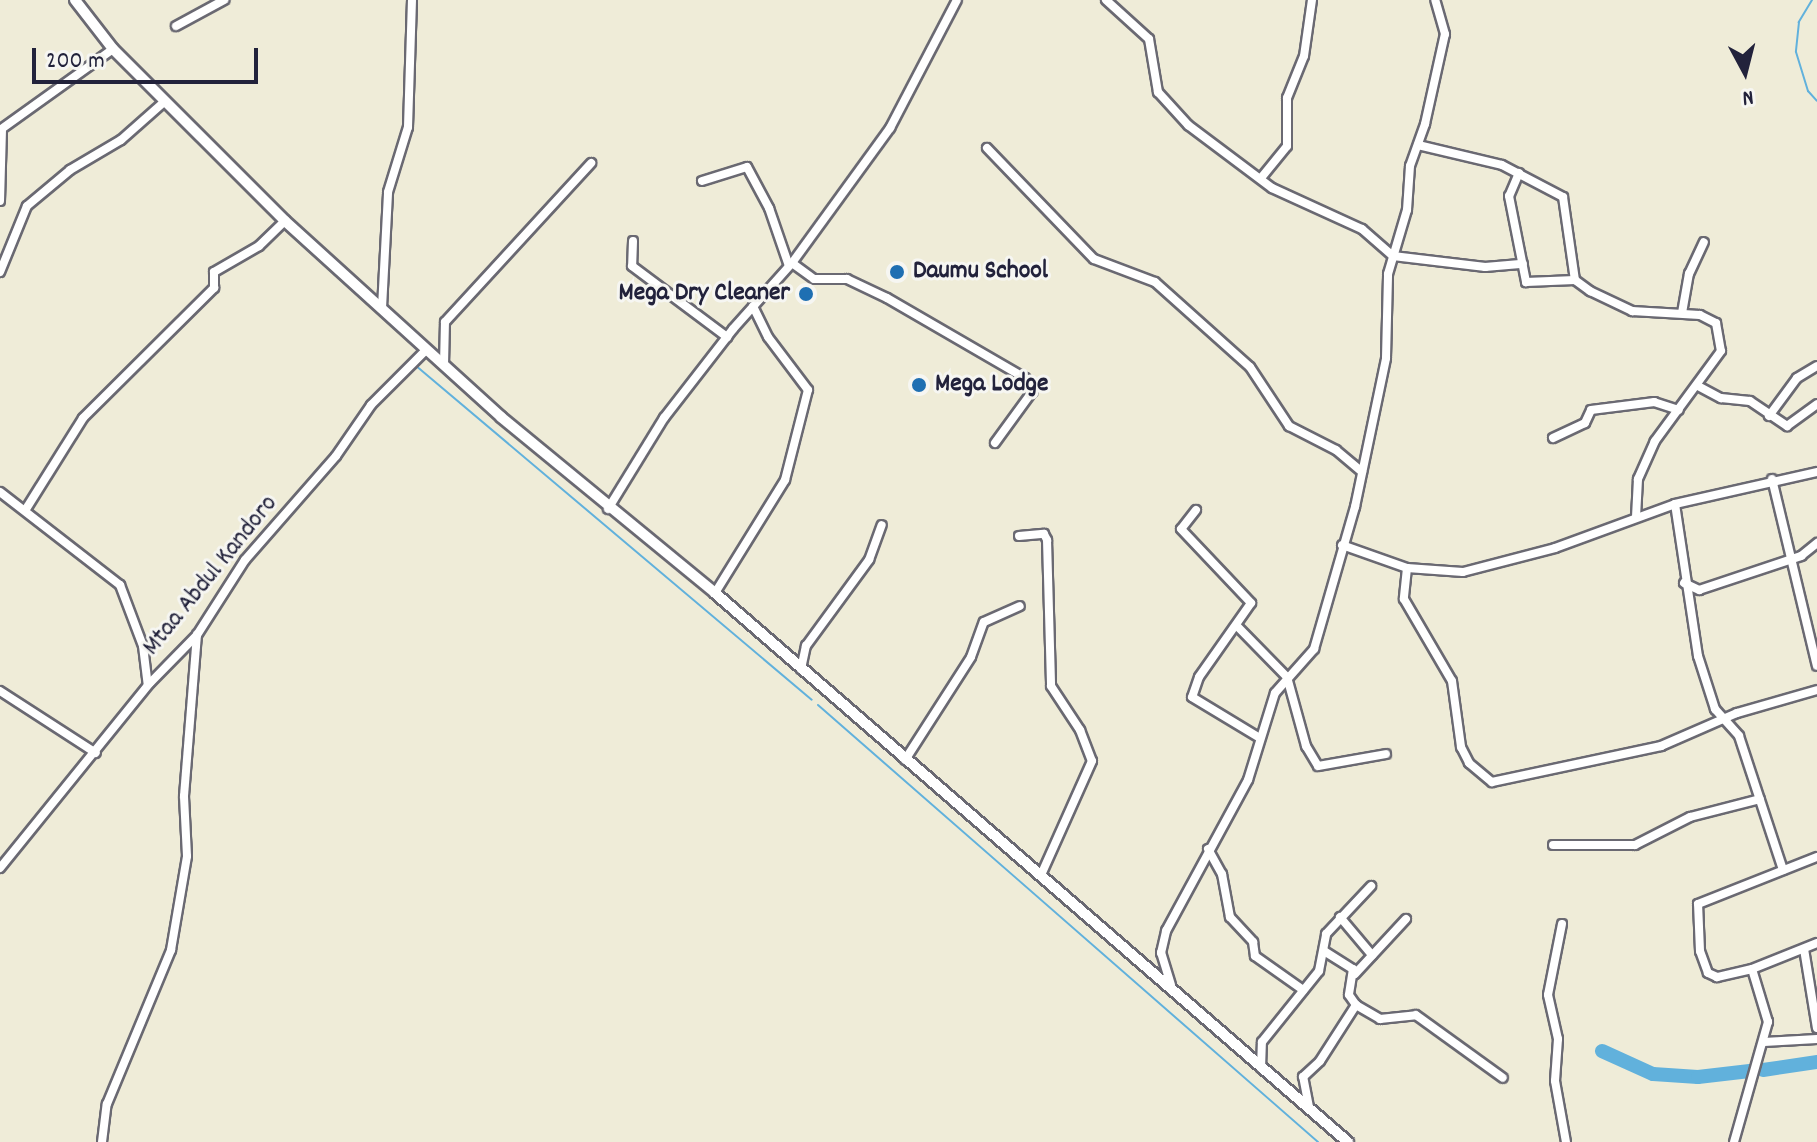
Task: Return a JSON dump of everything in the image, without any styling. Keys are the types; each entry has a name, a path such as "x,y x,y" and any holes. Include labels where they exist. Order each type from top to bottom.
{"main road":[{"path":"75,0 113,49 164,102 285,221 426,350 607,510 715,593 905,760 1171,985 1261,1069 1348,1142"}],"street":[{"path":"176,26 224,0"},
{"path":"382,308 388,192 408,127 412,0"},
{"path":"607,510 664,418 727,337 791,264 898,115 957,0"},
{"path":"1106,0 1149,39 1158,92 1188,125 1282,194 1362,229 1393,256 1485,267 1523,264"},
{"path":"1261,178 1287,146 1287,98 1304,56 1312,0"},
{"path":"1171,985 1161,953 1166,931 1248,780 1270,702 1287,677 1314,649 1340,558 1386,358 1393,256 1445,34 1435,0"},
{"path":"0,201 1,130 113,49"},
{"path":"0,272 27,206 70,170 121,140 164,102"},
{"path":"1418,145 1519,173 1563,197 1575,280"},
{"path":"987,148 1094,259 1155,282 1250,367 1289,426 1336,450 1362,472"},
{"path":"444,365 445,322 591,163"},
{"path":"702,181 747,167 769,208 791,264 814,279 847,279 887,298 1025,378 1032,392 995,443"},
{"path":"1519,173 1509,196 1529,284 1575,280 1632,311 1682,313 1708,318 1720,335 1721,351 1655,441 1638,479 1636,517"},
{"path":"26,509 83,418 213,289 214,272 259,246 285,221"},
{"path":"633,241 630,261 637,272 727,337"},
{"path":"1682,313 1689,274 1704,242"},
{"path":"715,593 785,480 808,390 768,337 753,306"},
{"name":"Mtaa Abdul Kandoro","path":"0,868 148,685 197,635 245,560 336,456 371,405 426,350"},
{"path":"1769,416 1797,378 1817,366"},
{"path":"1698,386 1721,398 1750,401 1769,416 1792,426 1817,404"},
{"path":"1553,438 1585,423 1591,410 1654,402 1679,410"},
{"path":"1342,545 1362,555 1435,574 1494,567 1675,504 1772,479 1817,472"},
{"path":"1772,479 1817,666"},
{"path":"0,492 26,509 120,585 143,646 148,685"},
{"path":"1675,504 1683,583 1698,656 1715,709 1732,724 1783,870"},
{"path":"1196,510 1181,529 1250,599 1237,626 1199,677 1192,697 1260,738"},
{"path":"801,670 806,646 869,560 882,525"},
{"path":"1019,536 1044,534 1047,540 1051,686 1080,730 1092,761 1041,875"},
{"path":"1683,583 1699,590 1793,559 1817,543"},
{"path":"1340,558 1362,555"},
{"path":"1407,568 1404,599 1452,681 1461,747 1482,777 1513,781 1634,754 1737,713 1817,690"},
{"path":"905,760 971,657 984,622 1020,606"},
{"path":"1237,626 1287,677 1306,746 1318,766 1386,754"},
{"path":"102,1142 107,1104 171,950 187,856 184,796 197,635"},
{"path":"0,691 96,753"},
{"path":"1732,724 1737,713"},
{"path":"1553,845 1635,845 1690,817 1760,799"},
{"path":"1208,849 1222,874 1230,917 1253,942 1255,956 1303,990"},
{"path":"1817,857 1698,904 1700,951 1708,973 1713,977 1752,969 1817,943"},
{"path":"1261,1069 1262,1042 1319,971 1326,934 1371,886"},
{"path":"1340,917 1372,955"},
{"path":"1406,919 1355,974 1349,995 1356,1005 1380,1019 1416,1015 1503,1078"},
{"path":"1562,924 1548,995 1558,1039 1555,1081 1566,1142"},
{"path":"1804,949 1817,1028"},
{"path":"1324,951 1355,974"},
{"path":"1734,1142 1768,1022 1752,969"},
{"path":"1310,1108 1303,1077 1320,1061 1356,1005"},
{"path":"1764,1042 1817,1039"}],"waterway":[{"path":"1812,0 1799,22 1796,52 1808,91 1817,101"},
{"path":"415,365 812,700"},
{"path":"818,705 1318,1142"},
{"path":"1602,1051 1653,1074 1698,1077 1750,1071"},
{"path":"1763,1070 1817,1062"}],"place":[{"name":"Daumu School","path":"897,272"},
{"name":"Mega Dry Cleaner","path":"806,294"},
{"name":"Mega Lodge","path":"919,385"}]}
